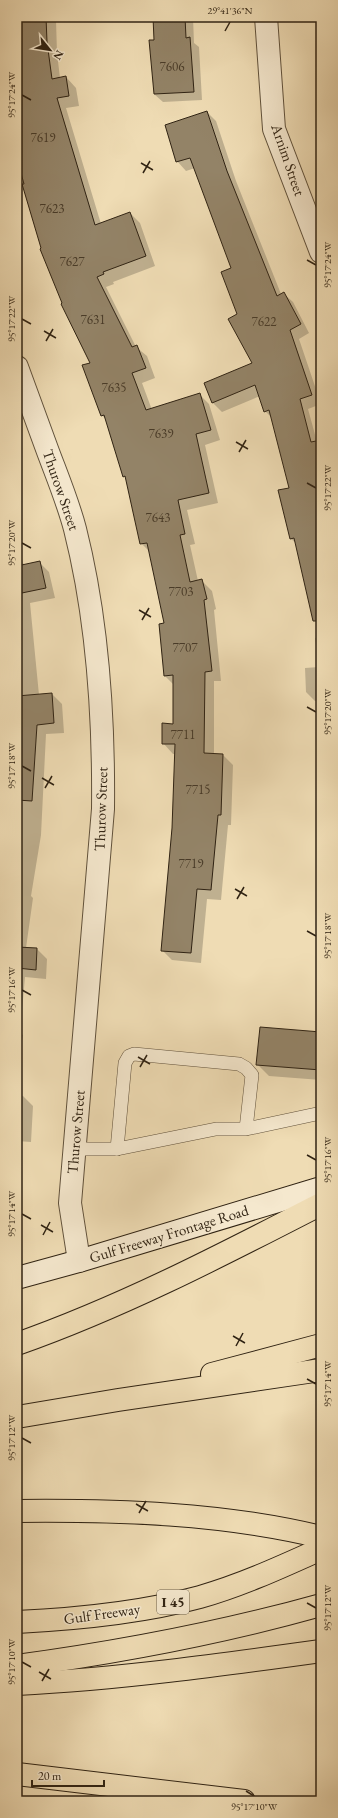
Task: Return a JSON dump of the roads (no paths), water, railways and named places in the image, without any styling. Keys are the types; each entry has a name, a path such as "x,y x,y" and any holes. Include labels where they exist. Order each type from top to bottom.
{"highway":[{"path":"17,1344 109,1307 197,1267 321,1204"},
{"path":"118,1400 321,1345"},
{"path":"17,1417 118,1400 321,1370"},
{"path":"17,1511 93,1510 188,1516 248,1523 321,1537"},
{"name":"Gulf Freeway","path":"17,1622 60,1620 125,1612 199,1597 268,1573 321,1549"},
{"path":"17,1666 99,1654 178,1640 261,1622 321,1605"},
{"path":"17,1684 50,1683 194,1668 321,1650"},
{"path":"17,1774 244,1801"}],"street":[{"name":"Arnim Street","path":"266,17 274,129 321,252"},
{"name":"Thurow Street","path":"17,367 62,488 75,529 90,600 99,682 103,765 103,808 70,1203 79,1261"},
{"name":"Gulf Freeway Frontage Road","path":"17,1278 79,1261 321,1188"}],"lane":[{"path":"117,1150 125,1063 129,1056 134,1054 239,1064 246,1068 252,1074 246,1129"},
{"path":"74,1149 117,1150 216,1129 246,1129 321,1113"}]}
